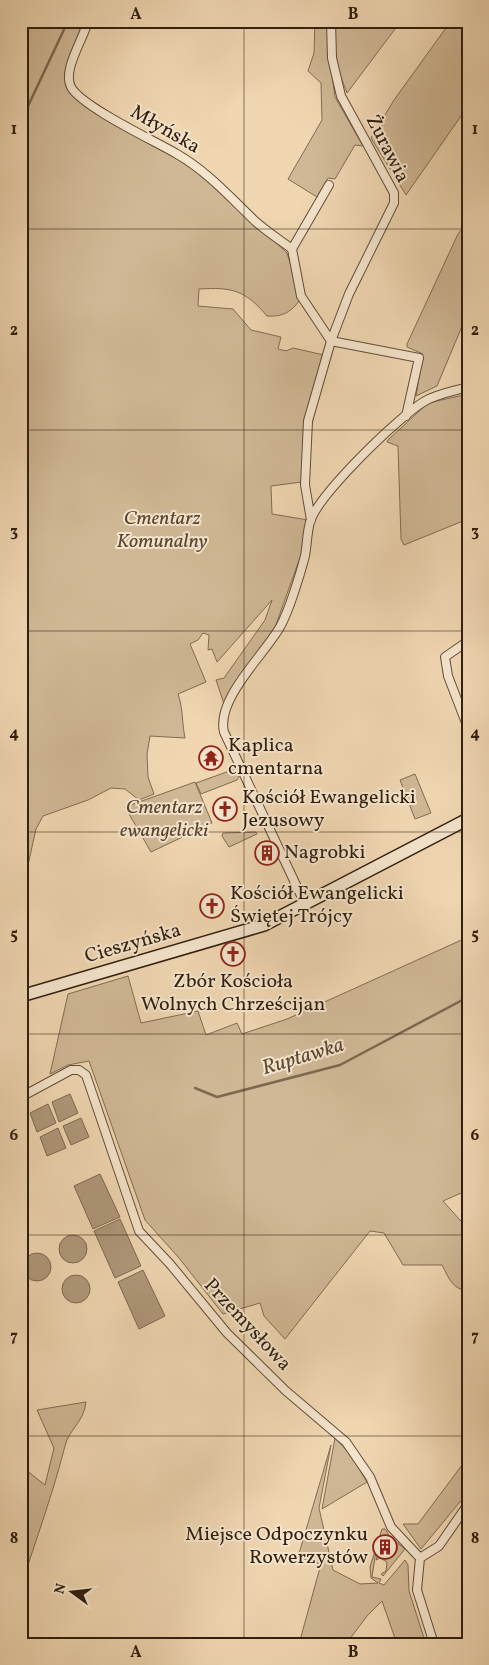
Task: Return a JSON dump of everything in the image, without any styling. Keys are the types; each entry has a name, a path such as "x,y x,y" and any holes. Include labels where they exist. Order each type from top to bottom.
{"main road":[{"name":"Cieszyńska","path":"21,996 264,925 468,819"}],"street":[{"name":"Młyńska","path":"88,21 73,56 71,88 82,98 131,130 177,154 213,178 257,222 292,249"},
{"name":"Żurawia","path":"311,520 305,485 308,420 331,341 349,294 394,202 394,193 342,96 332,58 331,21"},
{"path":"329,185 292,249 301,296 331,341 419,358 406,416"},
{"path":"305,904 224,732 222,722 224,713 238,686 281,625 304,556 311,520 330,492 374,443 425,401 468,387"},
{"path":"468,641 445,657 448,676 468,728"},
{"name":"Przemysłowa","path":"21,1097 71,1070 78,1070 86,1075 139,1232 170,1264 228,1332 286,1391 346,1442 370,1477 391,1527 420,1558"},
{"path":"434,1644 417,1590 420,1558 439,1546 468,1504"}],"green space":[{"name":"Cmentarz Komunalny","path":"28,21 83,21 76,42 72,64 72,79 76,88 83,95 188,163 287,253 301,298 287,313 278,316 267,316 245,296 237,292 220,289 199,289 198,306 233,309 251,330 281,337 278,349 286,351 293,348 324,355 305,419 302,482 271,486 272,514 308,520 302,552 273,633 237,680 224,704 216,680 224,678 265,620 272,600 217,662 212,649 208,650 209,635 203,633 198,640 190,644 206,682 178,694 185,738 150,736 147,754 148,777 154,794 139,800 125,789 111,788 88,800 43,816 36,829 21,897 21,28"},
{"path":"315,21 328,21 328,46 335,97 363,146 355,145 335,179 328,178 317,197 288,179 322,120 321,83 308,71 314,53"},
{"path":"336,21 401,21 347,93 333,56"},
{"path":"451,21 468,21 468,106 406,195 371,138 394,100"},
{"path":"468,221 468,312 437,386 416,396 423,354 407,347 407,344 458,234"},
{"path":"468,394 468,519 404,545 401,539 398,446 387,442 428,403"},
{"path":"235,769 239,777 237,780 201,794 196,783"},
{"path":"415,774 431,813 415,819 400,780"},
{"name":"Cmentarz ewangelicki","path":"195,782 212,823 151,852 125,807"},
{"path":"256,832 257,834 229,847 222,836 223,833"},
{"path":"468,937 468,1190 443,1201 468,1229 468,1291 455,1285 442,1265 403,1265 384,1233 370,1231 285,1339 264,1316 260,1303 223,1314 179,1258 145,1220 89,1061 68,1065 50,1074 68,994 128,976 141,1023 198,1011 206,1035 237,1023 242,1034 287,1019"},
{"path":"86,1402 80,1420 67,1440 50,1499 21,1586 21,1466 45,1485 54,1448 37,1410"},
{"path":"335,1438 351,1455 367,1482 322,1509"},
{"path":"331,1445 319,1508 333,1570 360,1584 378,1583 371,1578 370,1567 377,1546 372,1577 381,1579 379,1583 384,1585 405,1560 408,1565 409,1591 426,1644 397,1644 382,1601 367,1616 346,1644 299,1644 321,1564 298,1557"},
{"path":"468,1457 468,1492 421,1549 403,1524 418,1524"},
{"path":"382,1529 385,1529 389,1535 377,1544"},
{"path":"390,1537 405,1549 383,1576 381,1574 386,1571 387,1562 380,1558 376,1560 379,1550 388,1555 394,1549 392,1543 387,1539"}],"shaded area":[{"path":"70,1094 78,1113 59,1122 52,1102"},
{"path":"48,1104 56,1123 37,1132 30,1113"},
{"path":"81,1118 89,1137 71,1145 63,1126"},
{"path":"58,1128 66,1148 47,1156 40,1137"},
{"path":"100,1174 120,1217 93,1229 74,1186"},
{"path":"120,1219 141,1266 115,1278 94,1231"},
{"path":"73,1235 83,1239 87,1249 83,1259 73,1263 63,1259 59,1249 63,1239"},
{"path":"37,1253 47,1257 51,1267 47,1277 37,1281 27,1277 23,1267 27,1257"},
{"path":"143,1270 165,1316 139,1329 118,1282"},
{"path":"76,1275 86,1279 90,1289 86,1299 76,1303 66,1299 62,1289 66,1279"}],"waterway":[{"path":"21,121 68,21"},
{"name":"Ruptawka","path":"195,1088 217,1097 340,1065 468,997"}],"place":[{"name":"Kaplica cmentarna","path":"211,758"},
{"name":"Kościół Ewangelicki Jezusowy","path":"225,809"},
{"name":"Nagrobki","path":"267,853"},
{"name":"Kościół Ewangelicki Świętej Trójcy","path":"212,906"},
{"name":"Zbór Kościoła Wolnych Chrześcijan","path":"233,954"},
{"name":"Miejsce Odpoczynku Rowerzystów","path":"385,1547"}]}
